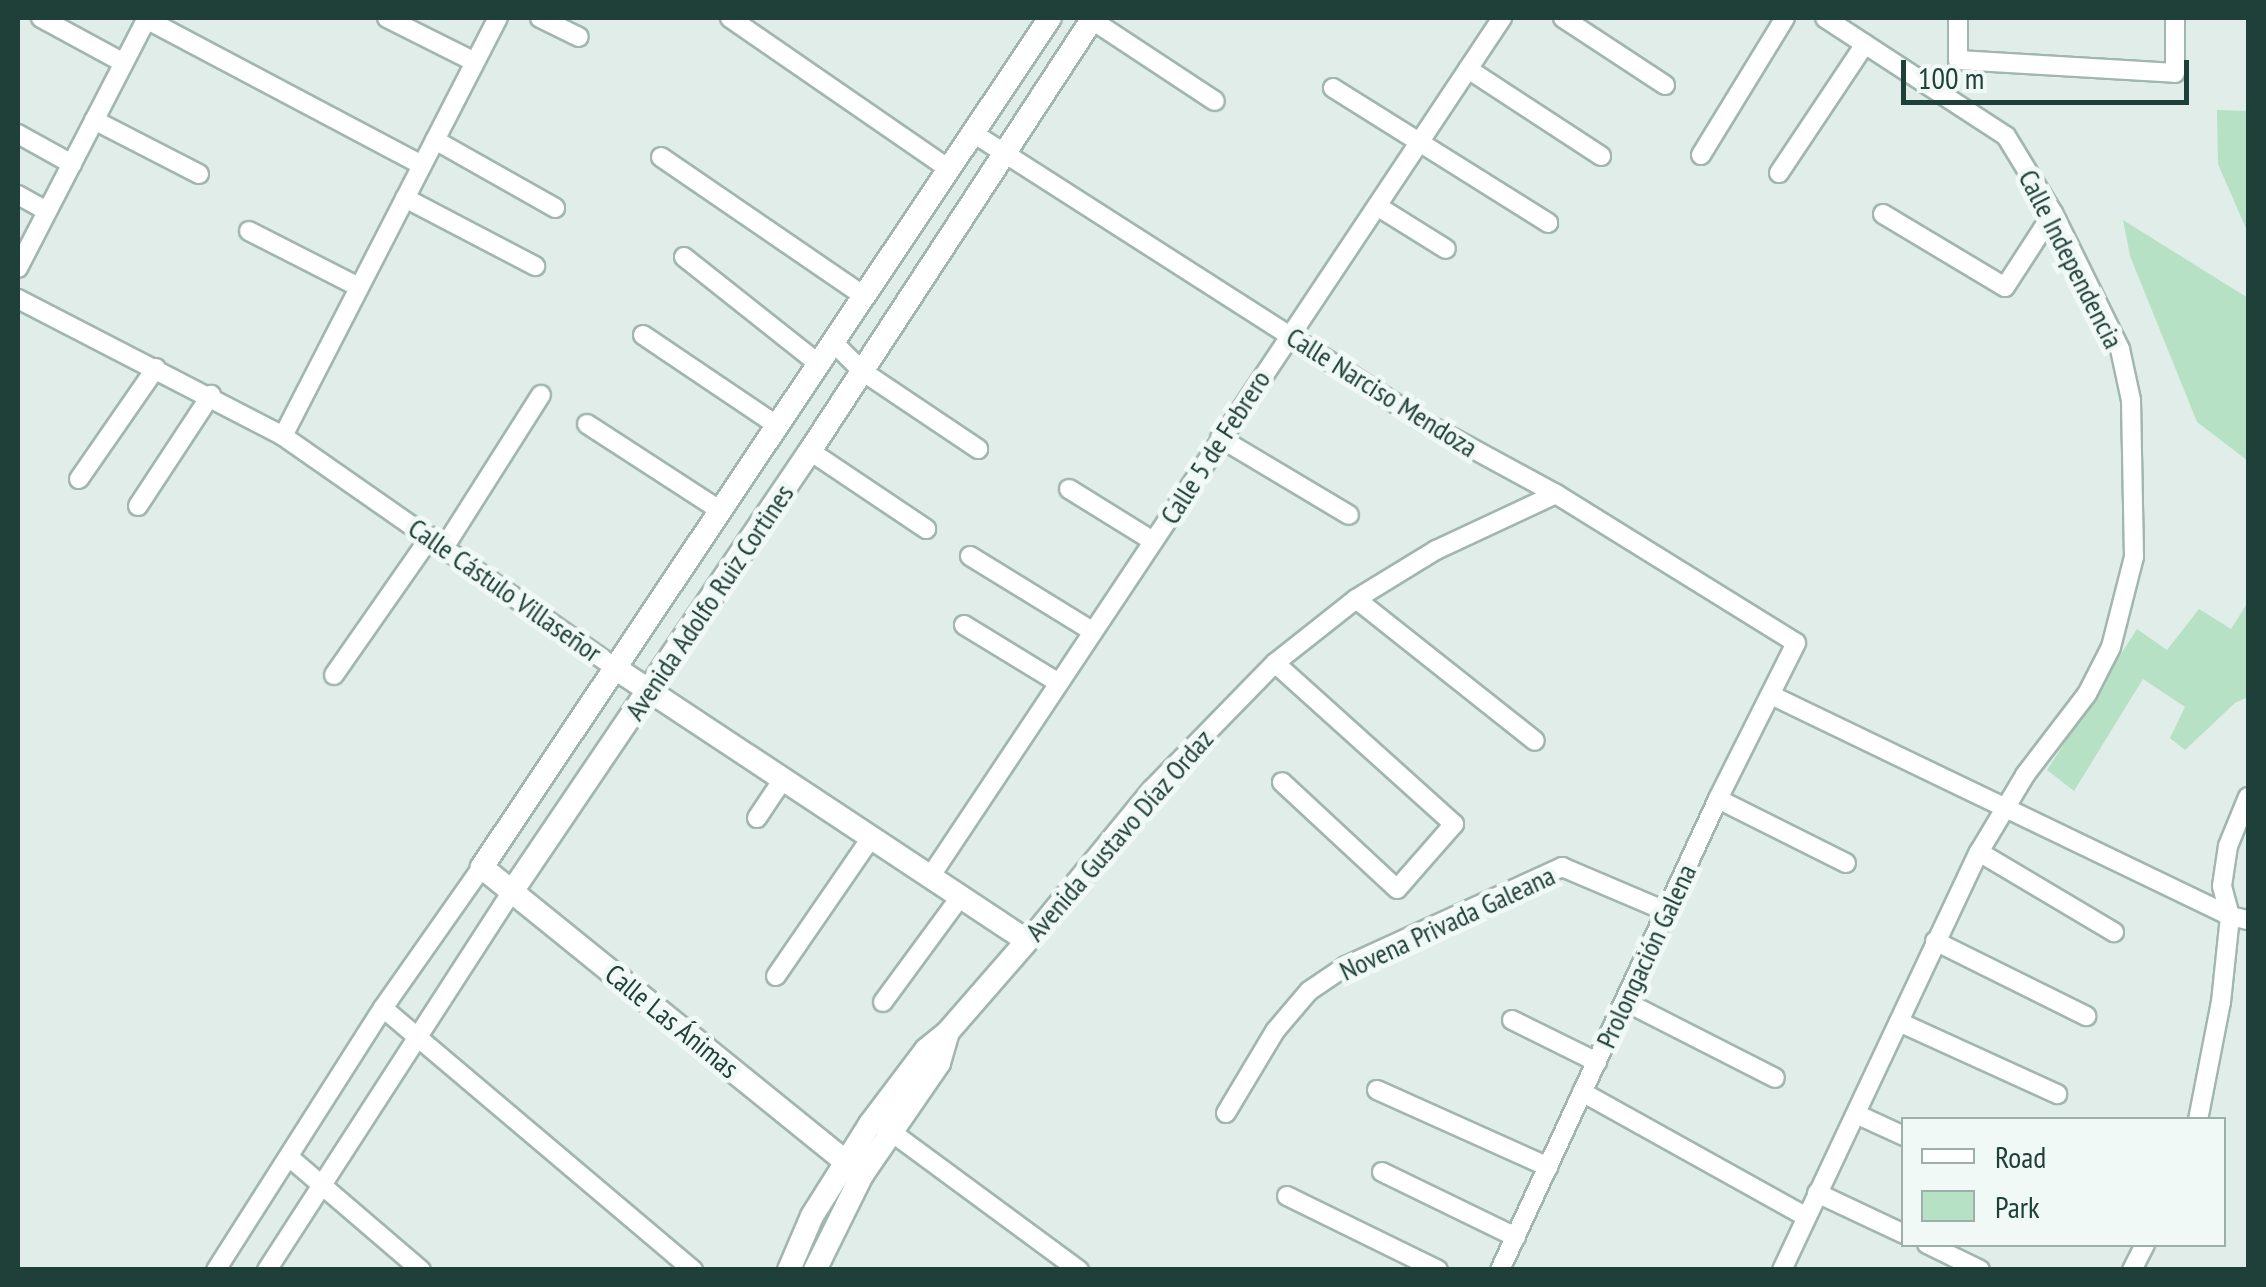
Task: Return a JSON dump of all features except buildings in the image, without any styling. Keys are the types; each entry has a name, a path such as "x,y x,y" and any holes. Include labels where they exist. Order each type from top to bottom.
{"street":[{"path":"41,18 124,63"},
{"path":"18,268 147,18 422,165"},
{"path":"387,18 475,62"},
{"path":"283,436 422,165 441,143 498,18"},
{"path":"540,18 579,37"},
{"path":"730,18 949,169"},
{"name":"Avenida Adolfo Ruiz Cortines","path":"216,1270 383,1008 482,867 1050,18"},
{"path":"1563,18 1665,85"},
{"path":"1700,155 1785,18"},
{"name":"Calle Independencia","path":"1782,1270 1979,852 2095,679 2111,647 2134,557 2131,400 2120,349 2053,212 2006,136 1825,18"},
{"path":"1958,18 1958,60 2175,73 2176,18"},
{"path":"1092,19 1216,101"},
{"name":"Avenida Adolfo Ruiz Cortines","path":"267,1270 513,890 810,452 1092,19"},
{"name":"Calle 5 de Febrero","path":"930,877 1468,69 1495,20"},
{"path":"1779,173 1864,44"},
{"path":"1029,48 1060,70"},
{"path":"1468,69 1600,156"},
{"path":"1333,88 1548,223"},
{"path":"94,120 199,174"},
{"name":"Calle Narciso Mendoza","path":"973,133 1429,424 1556,494 1796,643"},
{"path":"18,134 72,164"},
{"path":"441,143 555,208"},
{"path":"660,156 864,296"},
{"path":"18,195 47,211"},
{"path":"405,198 535,266"},
{"path":"1377,206 1446,249"},
{"path":"1883,214 2005,287 2053,212"},
{"path":"249,231 359,287"},
{"path":"684,256 819,364"},
{"name":"Calle Cástulo Villaseñor","path":"18,299 283,436 616,668 1027,941"},
{"path":"643,334 778,426"},
{"path":"833,342 862,371 978,450"},
{"path":"79,479 156,368"},
{"path":"334,675 438,541 541,395"},
{"path":"138,506 211,396"},
{"path":"588,424 721,511"},
{"path":"1220,438 1349,516"},
{"path":"810,452 926,529"},
{"path":"1069,489 1153,542"},
{"name":"Avenida Gustavo Díaz Ordaz","path":"789,1270 812,1216 939,1063 948,1032 1152,789 1275,663 1356,599 1436,550 1556,494"},
{"path":"970,556 1092,631"},
{"path":"1356,599 1535,741"},
{"path":"964,625 1058,683"},
{"name":"Prolongación Galena","path":"1504,1268 1718,799 1796,643"},
{"path":"1275,663 1454,824 1397,889 1282,782"},
{"path":"1771,695 2239,918"},
{"path":"757,818 784,779"},
{"path":"2199,1117 2239,918 2222,886 2228,846 2248,797"},
{"path":"1718,799 1846,863"},
{"path":"776,976 871,838"},
{"path":"1979,852 2114,932"},
{"name":"Calle Las Ánimas","path":"482,867 853,1168"},
{"name":"Novena Privada Galeana","path":"1226,1113 1275,1031 1308,991 1346,966 1562,867 1668,912"},
{"path":"883,1002 960,897"},
{"path":"1935,941 2086,1016"},
{"path":"1626,1002 1775,1078"},
{"path":"383,1008 692,1270"},
{"path":"1512,1020 1597,1062"},
{"path":"1898,1022 2057,1094"},
{"path":"1377,1090 1548,1167"},
{"path":"1582,1092 1805,1216"},
{"path":"1856,1114 1901,1135"},
{"path":"883,1126 1079,1270"},
{"path":"289,1157 421,1270"},
{"name":"Avenida Gustavo Díaz Ordaz","path":"814,1270 853,1168"},
{"path":"1382,1172 1516,1237"},
{"path":"1816,1193 1901,1233"},
{"path":"1288,1196 1438,1270"},
{"path":"1933,1247 1980,1270"},
{"path":"2132,1270 2144,1247"}],"green space":[{"path":"2217,110 2248,111 2248,233 2218,164"},
{"path":"2123,220 2248,298 2248,461 2197,422 2130,256"},
{"path":"2248,602 2248,697 2235,703 2185,750 2170,738 2185,707 2143,679 2074,791 2047,770 2137,629 2167,650 2199,609 2231,629"}]}
